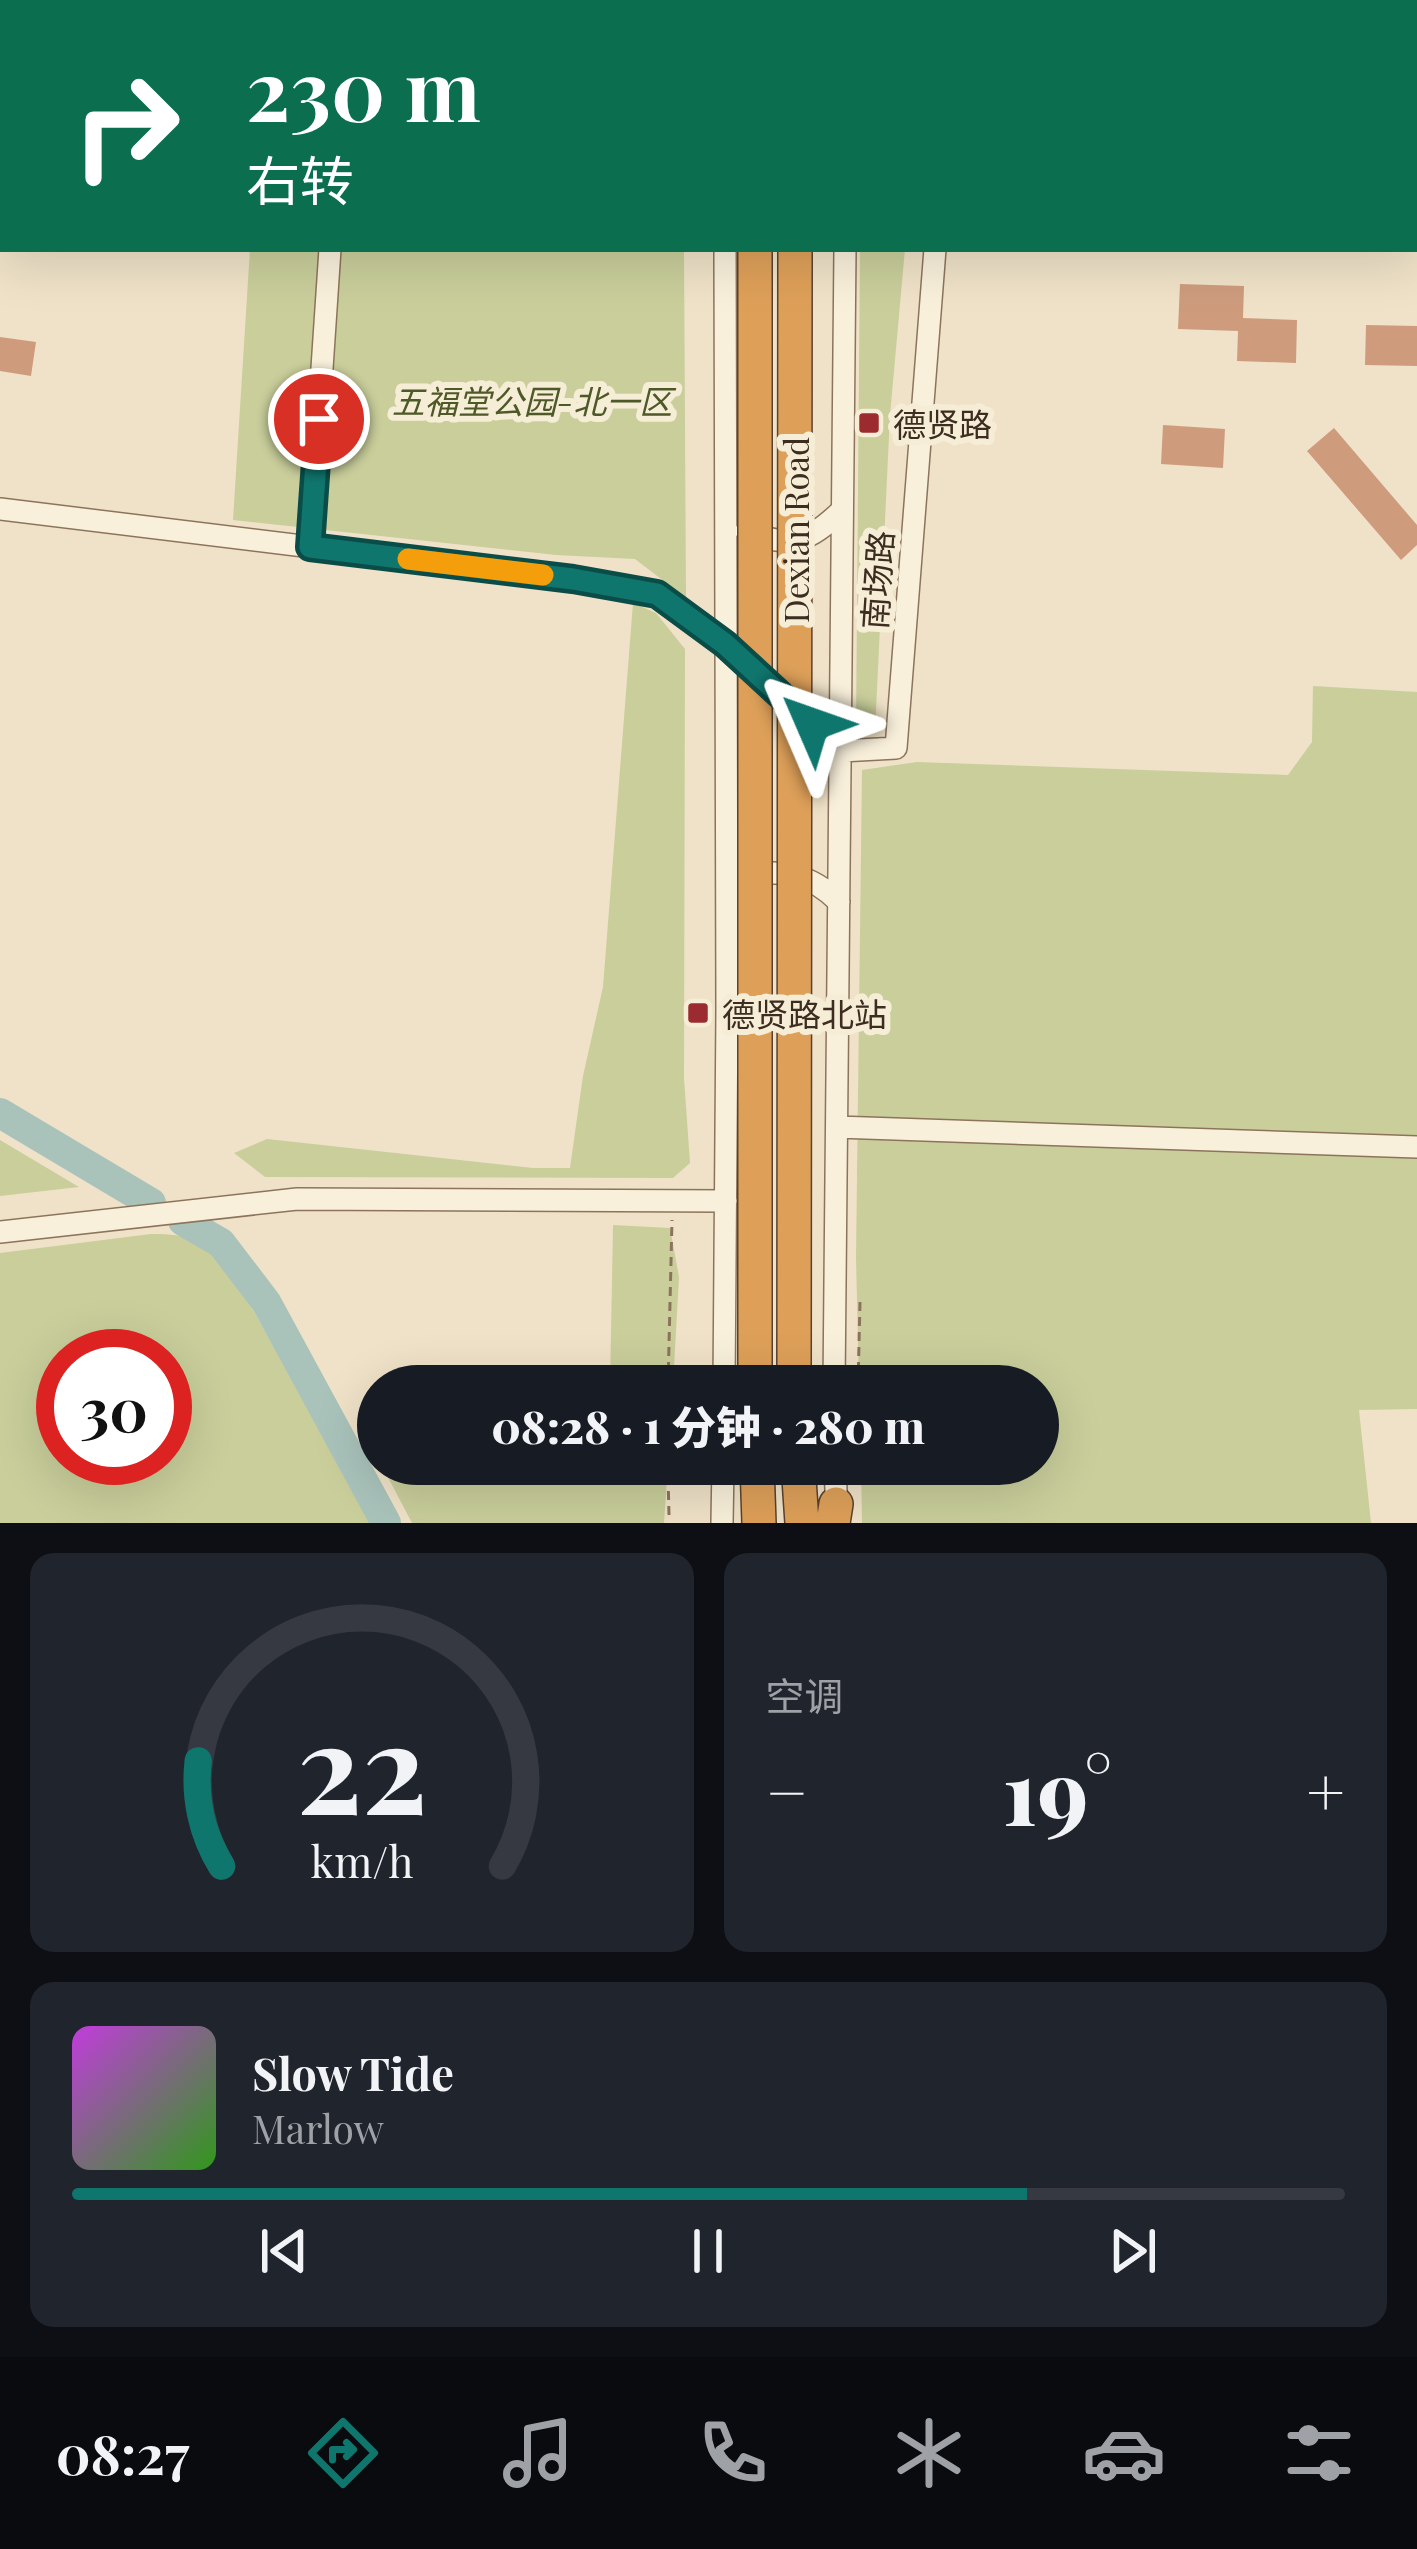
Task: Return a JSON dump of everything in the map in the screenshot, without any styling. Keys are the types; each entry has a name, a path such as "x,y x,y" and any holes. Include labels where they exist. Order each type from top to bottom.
{"highway":[{"name":"Dexian Road","path":"755,252 755,1365"},
{"name":"Dexian Road","path":"794,1365 795,252"},
{"path":"758,1485 760,1523"},
{"path":"799,1485 802,1523"}],"street":[{"path":"310,547 330,252"},
{"path":"724,1365 725,252"},
{"path":"834,1365 845,252"},
{"name":"南场路","path":"841,751 896,748 935,252"},
{"path":"0,508 573,579 657,594 725,644 841,751"},
{"path":"725,508 745,530 771,541 800,542 822,530 842,510"},
{"path":"727,894 748,875 785,873 819,882 839,902"},
{"path":"837,1127 1417,1147"},
{"path":"0,1232 297,1199 726,1201"},
{"path":"722,1485 722,1523"},
{"path":"835,1485 835,1517"}],"path":[{"path":"668,1365 672,1218"},
{"path":"858,1365 860,1302"},
{"path":"668,1485 669,1515"}],"green space":[{"name":"五福堂公园-北一区","path":"250,252 684,252 686,598 635,559 556,555 233,520"},
{"path":"860,252 905,252 890,415 875,732 856,729"},
{"path":"633,603 656,613 685,649 684,1078 690,1163 673,1178 265,1177 234,1153 267,1139 570,1168 583,1076 603,987"},
{"path":"1313,686 1417,692 1417,1409 1359,1410 1371,1523 862,1523 861,1485 1059,1485 1059,1365 859,1365 862,770 917,762 1288,775 1312,742"},
{"path":"0,1140 79,1187 0,1196"},
{"path":"613,1225 670,1228 679,1277 674,1365 610,1365"},
{"path":"151,1234 178,1235 207,1246 233,1274 372,1523 0,1523 0,1253"},
{"path":"392,1485 667,1485 664,1523 412,1523"}],"building":[{"path":"1180,284 1244,286 1243,318 1297,320 1296,363 1237,361 1238,331 1178,329"},
{"path":"1366,325 1417,326 1417,366 1365,365"},
{"path":"0,337 36,342 31,376 0,371"},
{"path":"1163,425 1225,429 1223,468 1161,464"},
{"path":"1334,428 1417,525 1417,545 1401,560 1307,451"}],"waterway":[{"path":"0,1113 151,1203"},
{"path":"183,1221 221,1243 266,1302 386,1523"}],"slow traffic":[{"path":"408,559 543,575"}],"place":[{"name":"德贤路","path":"869,423"},
{"name":"德贤路北站","path":"698,1013"}],"route":[{"path":"319,419 310,547 657,594 725,644 812,724"}]}
